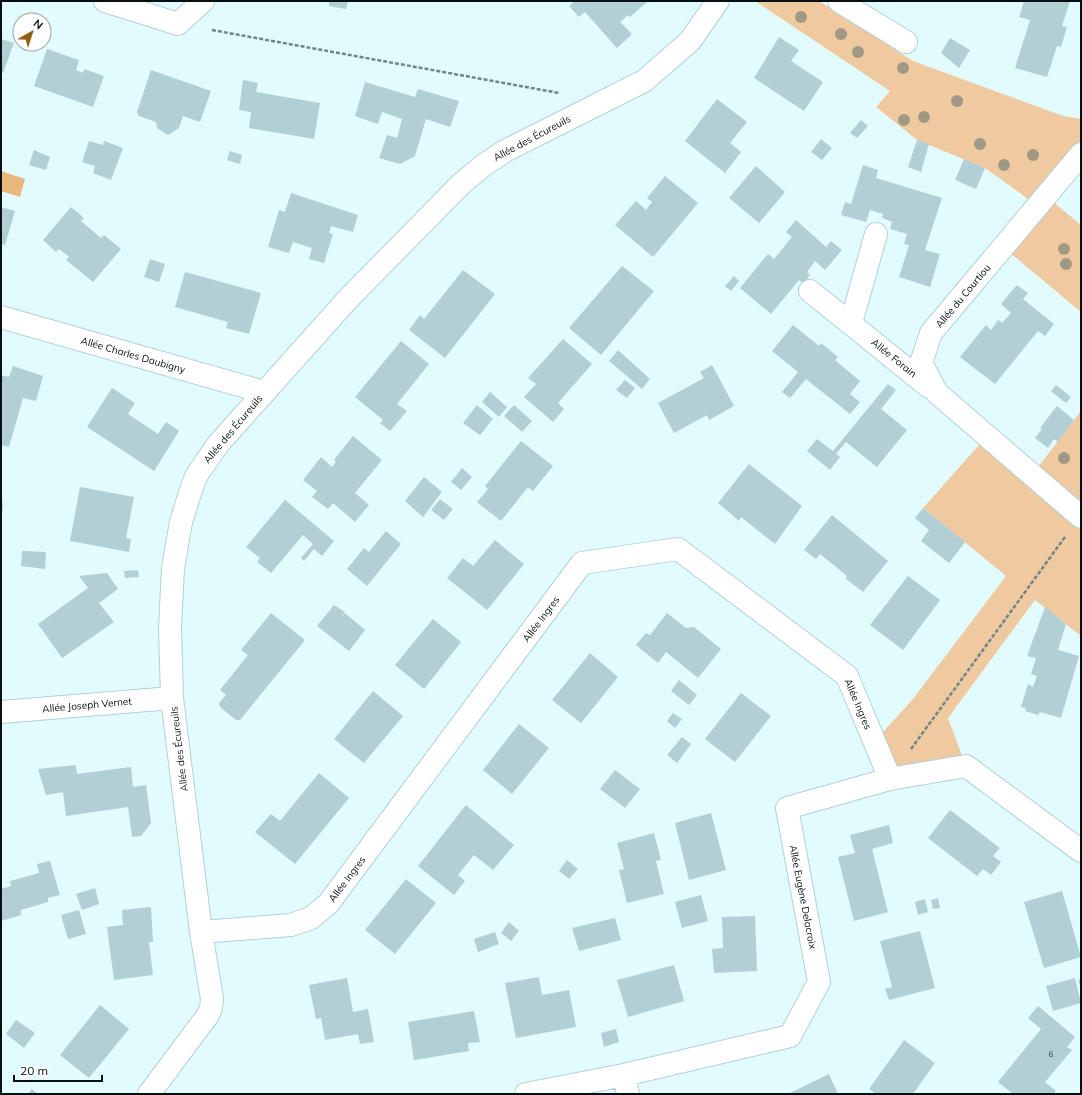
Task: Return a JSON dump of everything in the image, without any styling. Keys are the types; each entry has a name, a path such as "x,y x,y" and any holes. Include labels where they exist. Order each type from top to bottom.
{"street":[{"path":"105,1 178,24 203,1"},
{"name":"Allée des Écureuils","path":"149,1094 202,1023 211,1008 212,999 201,932 172,698 170,628 173,568 181,522 196,476 206,460 264,392 347,300 461,184 484,165 505,151 644,81 690,41 718,1"},
{"path":"839,1 906,42"},
{"name":"Allée du Courtiou","path":"1081,154 931,334 921,363 937,393 1081,516"},
{"path":"851,324 876,234"},
{"name":"Allée Forain","path":"810,291 937,393"},
{"name":"Allée Charles Daubigny","path":"1,317 264,392"},
{"name":"Allée Ingres","path":"201,932 291,925 310,918 328,904 582,563 678,549 847,676 890,779"},
{"name":"Allée Joseph Vernet","path":"1,712 172,698"},
{"name":"Allée Eugène Delacroix","path":"526,1094 626,1084 790,1036 819,982 787,808 890,779 966,766 1081,851"}],"path":[{"path":"178,24 565,94"},
{"path":"890,779 1081,516"}],"shaded area":[{"path":"755,1 819,1 913,61 1063,116 1081,119 1081,154 1046,196 1081,225 1081,312 1003,247 1038,206 985,168 917,140 876,107 890,91"},
{"path":"1,171 25,179 20,197 1,191"},
{"path":"1081,411 1081,636 1035,600 948,718 966,766 890,779 874,742 913,699 1006,576 923,508 987,436 1032,475"}],"building":[{"path":"329,1 348,1 346,9 329,6"},
{"path":"575,1 648,1 630,17 628,15 620,22 632,34 617,48 585,12 579,17 569,6"},
{"path":"1024,1 1070,1 1062,26 1067,27 1061,47 1057,46 1047,77 1015,68 1030,20 1019,17"},
{"path":"779,37 799,50 791,61 823,82 804,111 754,78"},
{"path":"950,38 970,50 959,68 941,53"},
{"path":"1,39 12,42 12,48 3,73 1,72"},
{"path":"52,51 79,60 76,70 83,73 84,69 104,76 93,107 34,86 46,52 52,52"},
{"path":"151,70 211,91 200,122 183,116 179,128 168,135 157,128 156,122 139,116 137,112"},
{"path":"243,80 258,83 256,92 320,103 314,139 249,128 251,112 239,110"},
{"path":"365,82 415,97 418,89 459,101 450,127 426,119 415,156 400,164 379,158 387,135 397,138 402,119 382,112 378,124 355,116"},
{"path":"717,99 747,122 730,143 741,152 725,173 685,141"},
{"path":"861,120 868,126 857,138 850,133"},
{"path":"821,139 832,148 822,160 811,152"},
{"path":"917,140 929,144 921,172 908,167"},
{"path":"89,141 103,145 104,141 123,148 111,180 93,173 95,166 82,162"},
{"path":"34,150 50,157 46,170 29,165"},
{"path":"230,151 242,155 240,164 227,160"},
{"path":"964,159 985,168 976,189 955,180"},
{"path":"863,165 878,170 876,178 942,198 925,250 940,254 930,287 899,277 909,245 904,244 907,234 890,229 892,222 882,218 883,214 870,210 866,222 841,215 845,202 851,204"},
{"path":"756,166 785,192 759,223 729,198"},
{"path":"665,176 698,203 653,257 615,225 636,201 646,210 652,202 647,198"},
{"path":"291,193 358,215 353,232 331,226 329,233 333,234 324,263 309,259 312,248 293,242 289,253 268,247 279,210 285,212"},
{"path":"1,207 15,211 5,245 1,244"},
{"path":"71,207 84,218 81,221 101,238 104,235 121,249 93,282 66,260 69,257 59,249 56,252 43,240"},
{"path":"796,220 826,247 831,241 842,250 825,270 815,261 807,272 810,275 803,284 799,280 771,314 740,288 768,254 774,259 792,237 786,232"},
{"path":"150,259 165,264 159,282 144,277"},
{"path":"622,266 654,291 601,355 569,328"},
{"path":"463,270 495,294 445,358 409,330 420,315 424,319"},
{"path":"185,272 261,293 249,334 226,328 228,322 175,307"},
{"path":"734,276 739,281 731,291 725,286"},
{"path":"1017,285 1028,293 1023,299 1054,324 1045,336 1038,331 995,384 960,357 986,325 991,330 998,320 1002,323 1011,313 1001,304"},
{"path":"793,325 819,346 821,343 838,357 835,360 860,381 850,394 860,402 850,414 806,379 790,398 782,392 798,372 772,351"},
{"path":"563,339 592,364 558,403 564,409 553,422 524,397 536,384 528,378"},
{"path":"401,341 429,364 397,404 407,411 390,431 380,423 383,420 355,397"},
{"path":"618,350 650,379 642,389 609,361"},
{"path":"712,365 734,406 709,420 707,415 674,433 658,403 704,378 700,372"},
{"path":"13,366 43,376 36,401 23,398 9,447 1,445 1,375 9,377"},
{"path":"625,380 635,388 627,398 616,390"},
{"path":"888,384 896,390 881,409 907,430 877,467 846,442 836,454 840,457 830,470 807,451 817,439 833,451"},
{"path":"1056,385 1071,397 1066,403 1051,391"},
{"path":"112,388 135,403 128,414 158,434 166,422 179,431 154,471 87,427"},
{"path":"490,392 507,407 499,417 482,402"},
{"path":"477,405 493,419 480,435 463,423"},
{"path":"514,405 532,421 522,432 504,416"},
{"path":"1057,406 1074,420 1058,442 1054,439 1048,448 1035,438 1042,429 1040,428"},
{"path":"353,436 382,460 355,493 369,505 355,522 333,503 328,509 312,497 317,491 303,480 321,457 332,467 336,462 334,460"},
{"path":"521,441 553,466 533,491 528,487 501,521 477,502 488,489 485,486"},
{"path":"749,464 802,506 775,544 741,517 739,521 718,503"},
{"path":"462,468 472,477 461,490 451,482"},
{"path":"424,477 442,492 423,517 405,501"},
{"path":"80,487 134,497 126,538 131,539 129,552 70,541"},
{"path":"440,499 453,509 444,520 431,510"},
{"path":"285,500 334,541 322,556 314,549 304,561 301,558 313,544 303,535 271,573 257,562 260,558 246,547"},
{"path":"1,502 3,503 2,514 1,514"},
{"path":"923,508 965,542 949,563 921,541 929,530 915,518"},
{"path":"832,515 888,561 863,592 846,579 847,576 820,554 816,559 804,550"},
{"path":"386,531 401,544 367,586 347,569 364,548 369,552"},
{"path":"495,540 524,564 487,610 447,578 463,558 473,566"},
{"path":"22,551 46,552 45,569 21,566"},
{"path":"138,570 139,577 125,578 124,571"},
{"path":"107,573 118,589 99,603 114,622 62,658 38,624 88,588 79,576"},
{"path":"908,576 940,600 903,650 870,625"},
{"path":"334,605 345,612 337,622 345,613 365,630 349,651 317,626"},
{"path":"1045,607 1066,624 1058,650 1079,656 1061,718 1040,712 1038,715 1025,711 1026,708 1021,707 1028,684 1033,687 1037,676 1031,674 1036,658 1027,656"},
{"path":"271,613 305,640 240,720 236,720 220,707 219,703 226,695 220,690 248,655 241,650"},
{"path":"667,613 686,628 694,627 721,649 698,678 666,652 658,663 636,645 646,633 650,635"},
{"path":"433,619 461,642 424,689 395,665"},
{"path":"590,653 618,677 581,723 552,700"},
{"path":"679,680 697,695 689,705 671,691"},
{"path":"373,691 403,716 364,763 334,739"},
{"path":"741,693 771,716 735,762 705,739"},
{"path":"673,713 682,719 675,728 667,721"},
{"path":"519,724 549,748 512,794 483,770"},
{"path":"682,737 691,744 677,763 667,755"},
{"path":"76,765 77,774 131,767 133,787 146,785 151,823 141,836 132,837 128,807 66,816 63,792 46,795 38,769"},
{"path":"615,770 640,789 625,808 600,789"},
{"path":"319,773 349,798 295,864 255,832 271,814 280,821"},
{"path":"466,805 514,845 493,870 474,855 458,875 465,881 454,895 418,866"},
{"path":"950,810 1000,848 993,856 1001,862 991,875 983,869 977,876 928,838"},
{"path":"711,813 726,870 689,880 675,823"},
{"path":"889,825 893,843 872,849 888,912 854,921 838,857 855,853 850,835"},
{"path":"654,833 661,860 656,861 664,894 627,903 619,870 624,869 617,843"},
{"path":"567,860 578,869 569,879 559,871"},
{"path":"50,861 60,895 48,898 48,902 21,910 21,915 1,921 1,889 11,886 10,881 39,873 37,864"},
{"path":"406,879 436,903 395,954 365,930"},
{"path":"95,888 99,904 82,910 76,894"},
{"path":"1062,891 1081,957 1044,968 1024,902"},
{"path":"701,895 708,921 682,928 675,902"},
{"path":"938,898 940,908 933,909 931,900"},
{"path":"925,899 928,912 918,915 915,902"},
{"path":"151,907 153,942 149,942 153,975 114,980 107,927 123,925 122,910"},
{"path":"79,910 86,934 68,939 61,915"},
{"path":"755,916 757,971 714,973 712,949 723,948 722,917"},
{"path":"615,918 621,940 579,951 572,928"},
{"path":"509,922 519,931 511,941 501,933"},
{"path":"920,931 935,988 889,1000 885,989 892,987 880,941"},
{"path":"495,932 499,944 478,952 474,939"},
{"path":"674,965 684,1001 628,1017 617,980"},
{"path":"539,977 542,995 569,990 576,1027 516,1038 505,983"},
{"path":"347,978 353,1012 368,1009 374,1042 360,1044 358,1034 325,1040 321,1018 316,1019 309,985"},
{"path":"1075,978 1081,1003 1053,1011 1046,986"},
{"path":"1081,979 1081,989 1078,980"},
{"path":"100,1005 129,1029 89,1078 60,1055"},
{"path":"1038,1006 1075,1037 1067,1047 1072,1050 1045,1082 1056,1091 1053,1094 1013,1094 998,1082 1041,1029 1028,1018"},
{"path":"474,1011 480,1042 468,1043 469,1051 414,1060 408,1022"},
{"path":"16,1020 35,1033 24,1048 6,1034"},
{"path":"616,1029 619,1042 604,1047 601,1033"},
{"path":"904,1040 935,1063 913,1094 876,1094 869,1089"},
{"path":"829,1074 838,1094 788,1094"},
{"path":"32,1089 38,1094 28,1094"}]}
